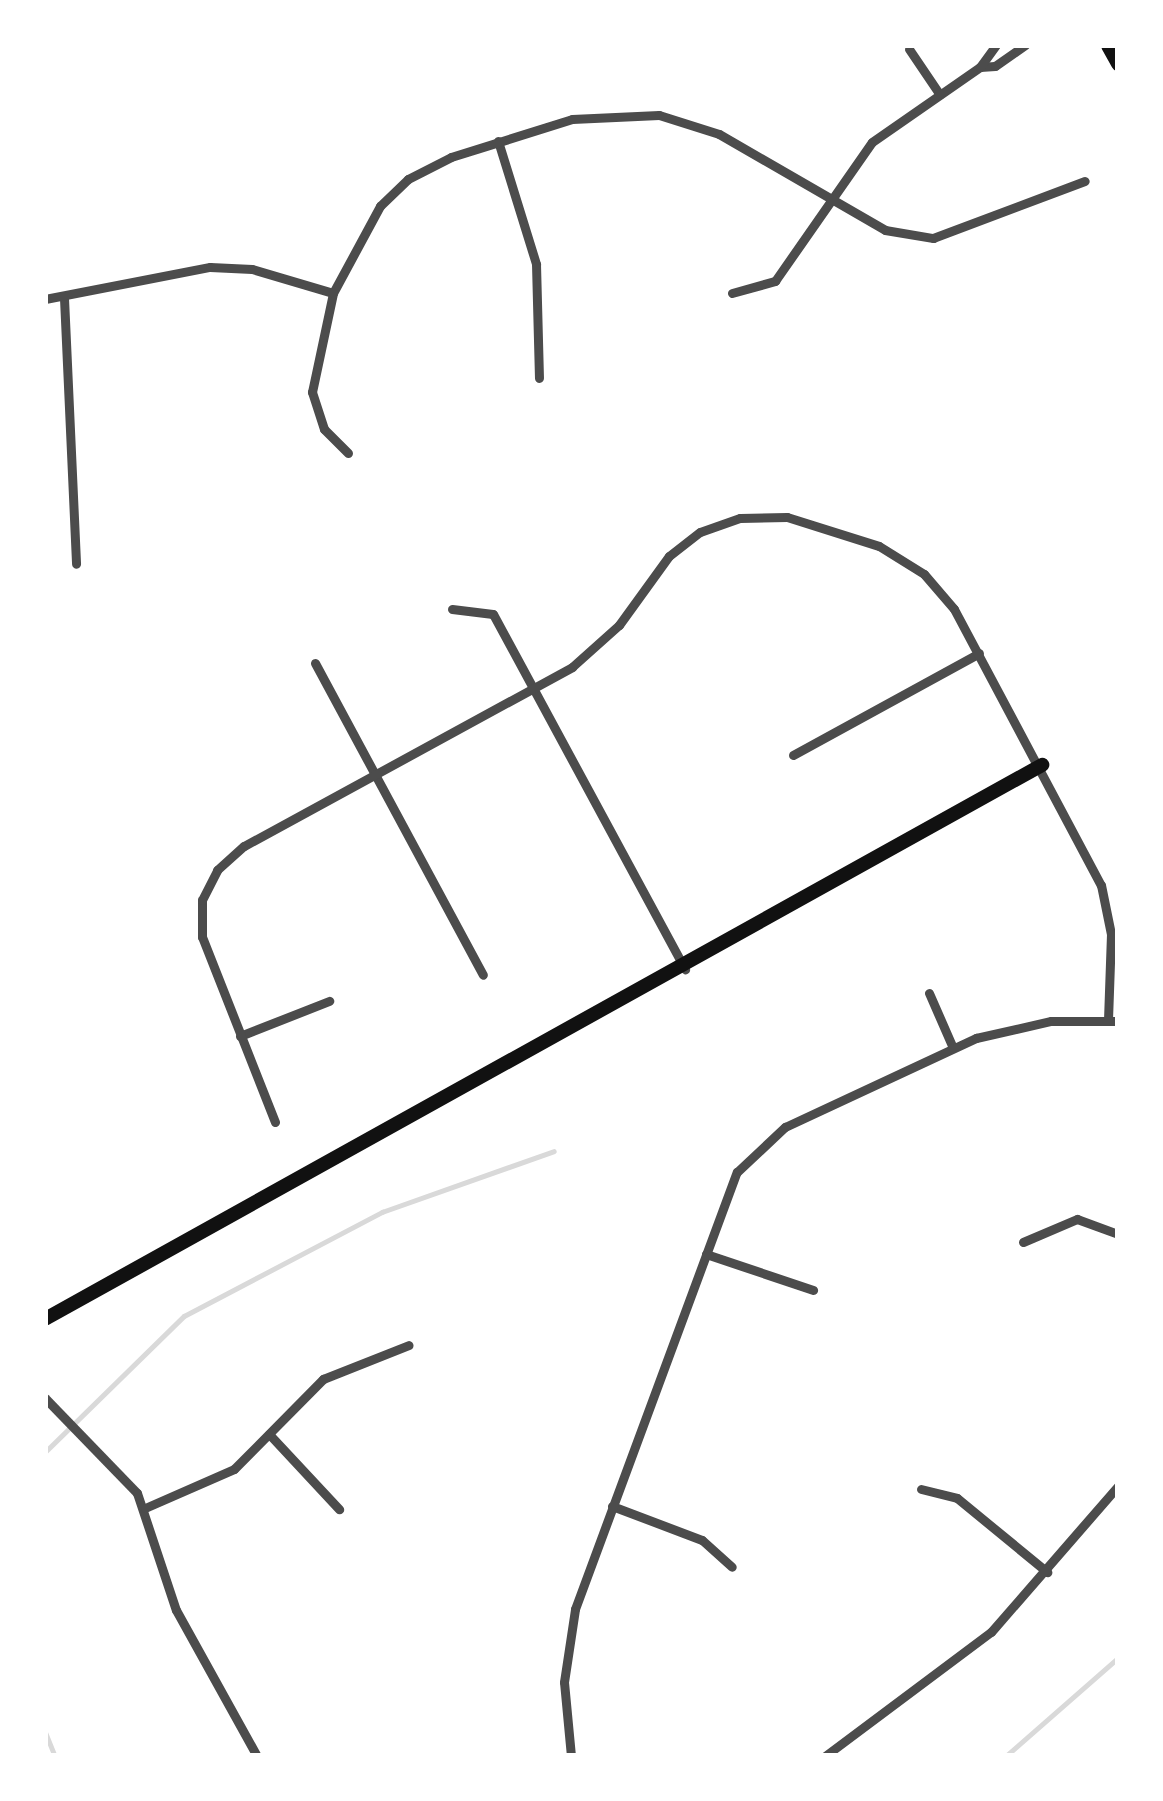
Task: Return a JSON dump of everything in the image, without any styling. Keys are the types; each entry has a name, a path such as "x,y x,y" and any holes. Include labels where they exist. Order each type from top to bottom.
{"main road":[{"path":"1108,45 1118,63"},
{"path":"45,1319 685,969 1042,765"}],"street":[{"path":"980,67 996,45"},
{"path":"732,292 775,281 872,142 980,67 1025,45"},
{"path":"909,49 940,95"},
{"path":"348,452 325,429 312,392 333,293 360,233 394,191 424,168 604,112 659,115 719,134 885,230 933,238 1085,181"},
{"path":"498,142 536,264 539,377"},
{"path":"45,299 210,267 252,269 333,293"},
{"path":"64,298 76,564"},
{"path":"275,1123 202,937 209,882 244,846 534,691 597,648 686,541 740,518 787,518 902,558 940,591 1042,765 1101,885 1111,934 1113,1020 1012,1027 952,1048 769,1137 737,1172 612,1506 570,1633 564,1682 571,1756"},
{"path":"452,609 493,614 685,969"},
{"path":"793,755 979,652"},
{"path":"315,663 483,974"},
{"path":"1101,885 1118,879"},
{"path":"929,993 952,1048"},
{"path":"240,1036 329,1001"},
{"path":"1023,1242 1077,1219 1118,1234"},
{"path":"706,1253 813,1290"},
{"path":"145,1508 220,1478 323,1379 409,1345"},
{"path":"45,1398 101,1448 145,1508 176,1610 257,1756"},
{"path":"269,1434 340,1509"},
{"path":"825,1756 967,1652 1047,1573 1118,1486"},
{"path":"921,1489 957,1498 1047,1573"},
{"path":"612,1506 702,1540 732,1567"}],"waterway":[{"path":"45,1452 184,1316 382,1212 554,1151"},
{"path":"1006,1756 1118,1658"},
{"path":"45,1731 55,1756"}]}
